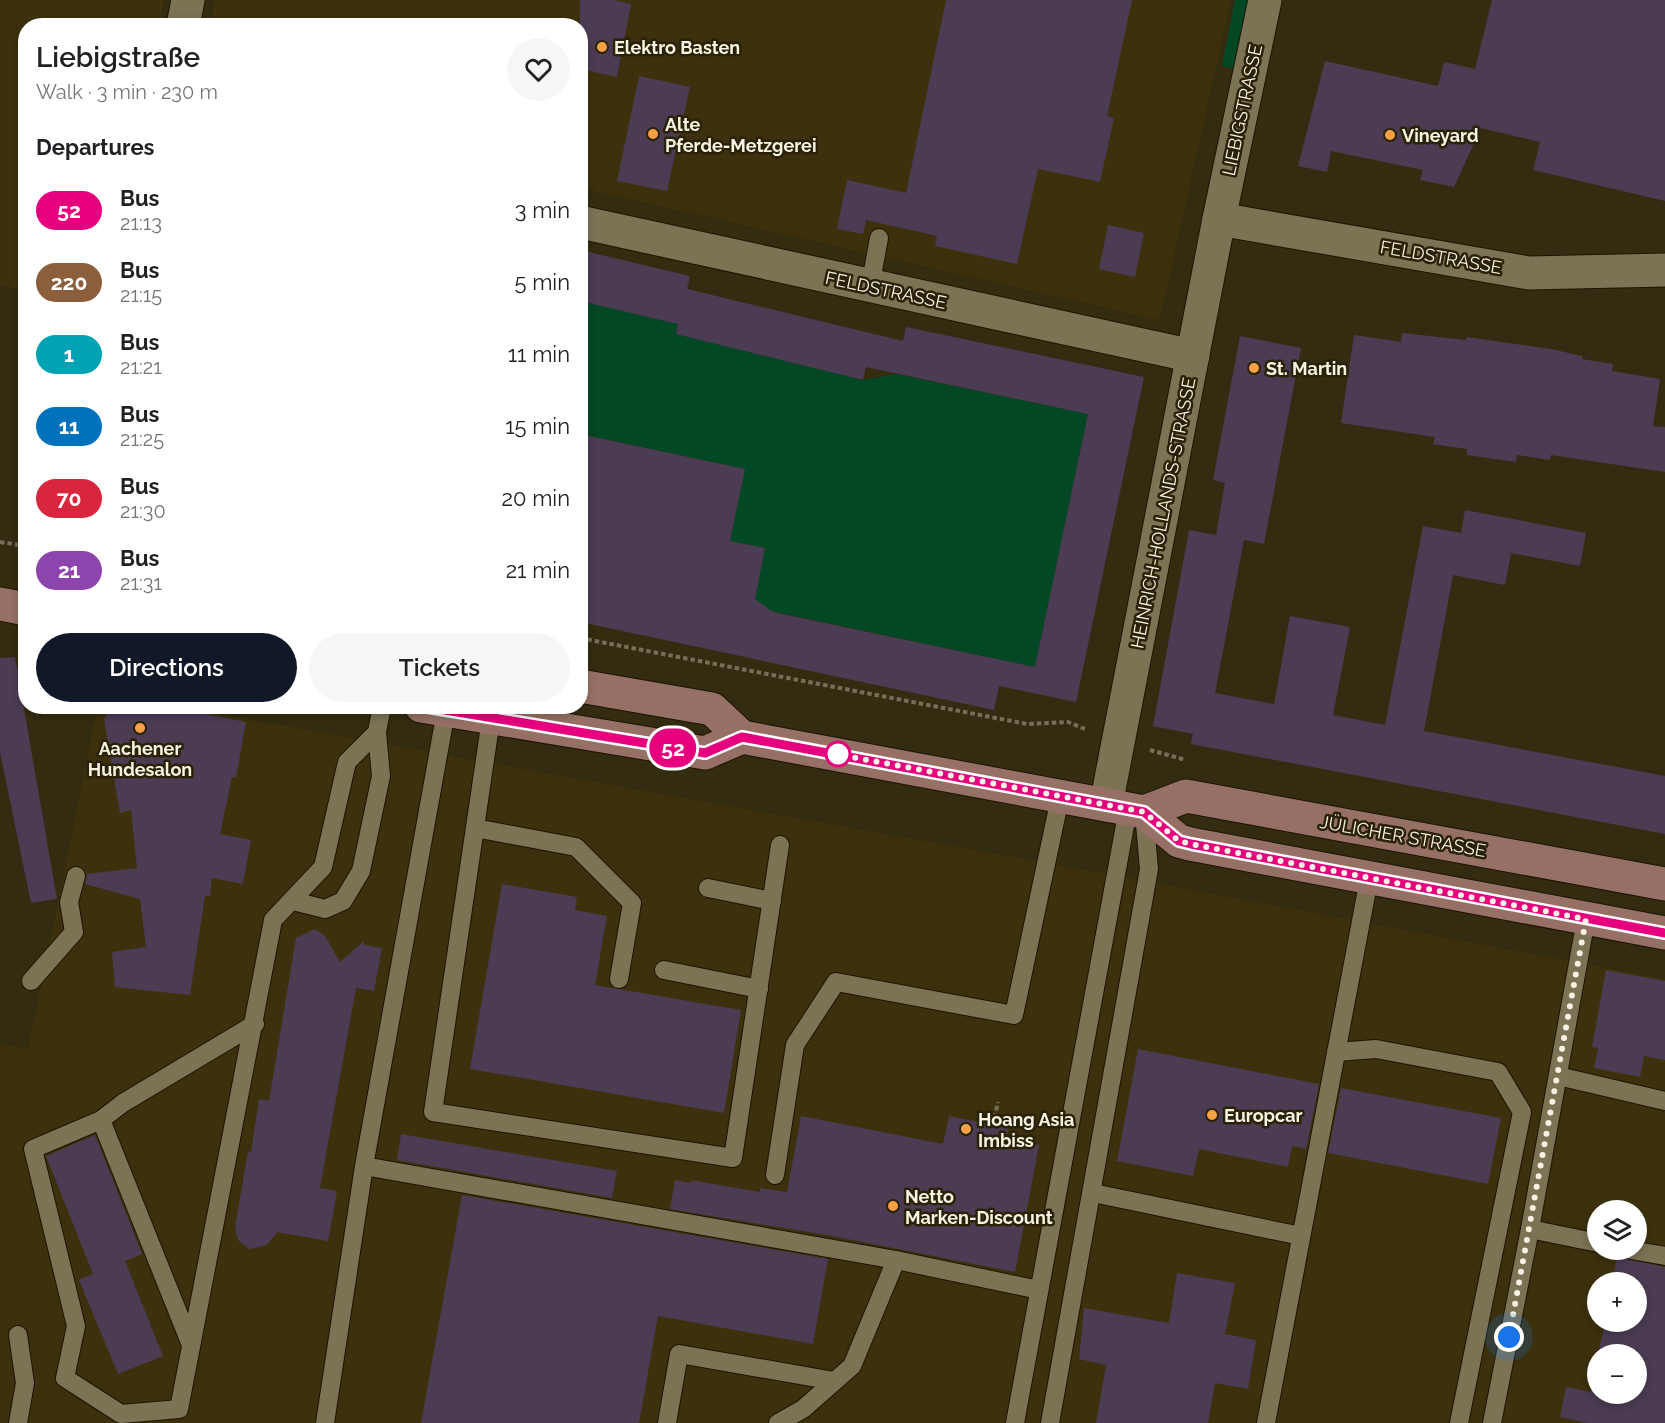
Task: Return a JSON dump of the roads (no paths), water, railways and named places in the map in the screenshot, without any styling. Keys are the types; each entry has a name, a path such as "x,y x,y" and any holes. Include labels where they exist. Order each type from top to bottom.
{"main road":[{"path":"0,604 18,607"},
{"path":"588,687 712,710 742,737 1126,809 1179,841 1369,879 1665,933"},
{"path":"462,714 705,753 742,737"},
{"name":"JÜLICHER STRASSE","path":"1126,809 1186,796 1665,884"}],"street":[{"path":"185,18 188,0"},
{"name":"LIEBIGSTRASSE","path":"1219,219 1265,0"},
{"name":"FELDSTRASSE","path":"1219,219 1529,273 1665,270"},
{"name":"HEINRICH-HOLLANDS-STRASSE","path":"1126,809 1193,356 1219,219"},
{"name":"FELDSTRASSE","path":"588,224 1193,356"}],"lane":[{"path":"870,287 879,238"},
{"path":"293,902 325,909 342,901 361,871 381,776 377,732 380,714"},
{"path":"325,1423 432,714"},
{"path":"491,719 433,1112 734,1158 780,845"},
{"path":"255,1024 123,1103 101,1120 33,1149 75,1326 65,1378 121,1414 179,1408 255,1024 273,920 293,902 323,867 347,762 377,732"},
{"path":"775,1176 795,1045 836,982 1014,1015 1060,798"},
{"path":"1050,1423 1093,1193 1149,869 1126,809"},
{"path":"1015,1423 1126,809"},
{"path":"475,828 576,848 632,903 619,980"},
{"path":"31,981 74,932 69,902 76,876"},
{"path":"1266,1423 1369,879"},
{"path":"708,888 772,901"},
{"path":"1492,1423 1586,919"},
{"path":"664,970 759,989"},
{"path":"1336,1052 1376,1049 1498,1072 1522,1112 1459,1423"},
{"path":"1558,1076 1665,1101"},
{"path":"101,1120 191,1345"},
{"path":"363,1166 896,1260 1040,1290"},
{"path":"1093,1193 1301,1236"},
{"path":"1530,1229 1587,1241"},
{"path":"1647,1253 1665,1256"},
{"path":"778,1423 803,1409 852,1366 896,1260"},
{"path":"18,1335 25,1383 18,1423"},
{"path":"667,1423 679,1354 834,1381"}],"place":[{"name":"Elektro Basten","path":"602,47"},
{"name":"Alte Pferde-Metzgerei","path":"653,134"},
{"name":"Vineyard","path":"1390,135"},
{"name":"St. Martin","path":"1254,368"},
{"name":"Aachener Hundesalon","path":"140,728"},
{"name":"Europcar","path":"1212,1115"},
{"name":"Hoang Asia Imbiss","path":"966,1129"},
{"name":"Netto Marken-Discount","path":"893,1206"}]}
